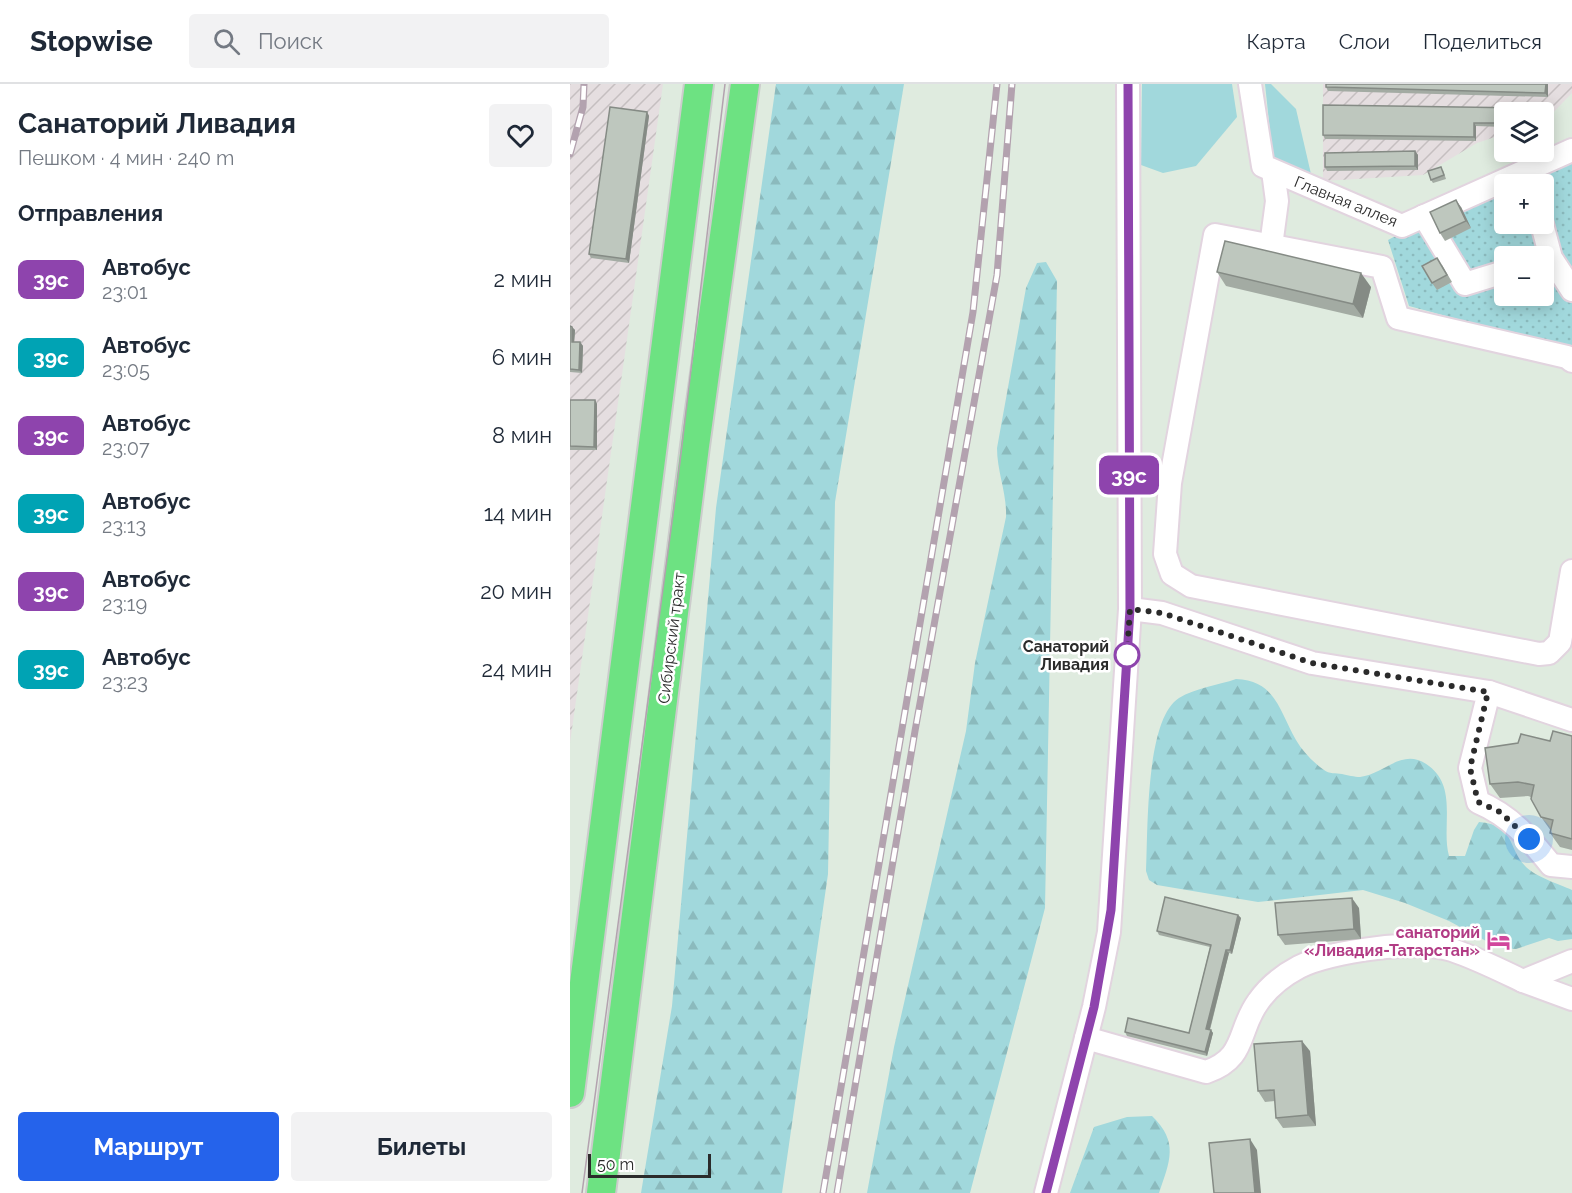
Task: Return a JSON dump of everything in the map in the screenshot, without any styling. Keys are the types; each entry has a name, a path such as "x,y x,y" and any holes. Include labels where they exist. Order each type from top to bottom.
{"main road":[{"path":"570,1087 699,84"},
{"name":"Сибирский тракт","path":"601,1193 694,458 745,84"}],"street":[{"path":"1046,1193 1086,1038 1109,932 1130,609 1128,84"},
{"name":"Главная аллея","path":"1250,84 1263,166 1402,226 1572,150"},
{"path":"1271,246 1277,201 1273,171"},
{"path":"1424,216 1465,284 1494,275"},
{"path":"1572,362 1567,357 1398,318 1382,267 1215,235 1170,483 1166,554 1172,574 1191,586 1539,654 1549,653 1560,642 1572,571"},
{"path":"1554,268 1572,291"},
{"path":"1130,609 1162,613 1312,663 1488,692 1572,720"},
{"path":"1488,692 1470,768 1478,802 1500,812 1529,839 1551,865 1572,867"},
{"path":"1086,1038 1206,1072 1220,1067 1236,1054 1256,1005 1272,983 1300,966 1329,956 1401,945 1450,949 1523,981 1572,999"},
{"path":"1523,981 1572,961"}],"shaded area":[{"path":"570,84 663,84 570,743"},
{"path":"1323,84 1572,84 1572,93 1554,112 1554,102 1494,102 1494,137 1477,143 1423,175 1323,181"}],"green space":[{"path":"776,84 904,84 835,502 828,874 782,1193 641,1193 672,1006 716,508"},
{"path":"1142,84 1232,84 1237,117 1196,166 1163,173 1141,165"},
{"path":"1265,84 1271,84 1296,109 1311,174 1273,159"},
{"path":"1572,142 1572,350 1409,306 1388,240 1494,184 1494,234 1554,234 1554,174 1512,174 1534,162 1554,162 1554,152"},
{"path":"1046,262 1057,281 1045,908 970,1193 867,1193 894,1047 966,731 975,663 1006,517 997,448 1026,288 1037,263"},
{"path":"1236,679 1260,685 1268,692 1281,709 1302,749 1312,760 1330,773 1360,777 1402,760 1411,759 1429,766 1438,775 1446,796 1449,856 1465,856 1479,822 1499,827 1505,832 1520,859 1530,871 1572,890 1572,939 1558,941 1549,938 1516,949 1499,948 1449,921 1405,903 1363,890 1258,902 1157,885 1149,880 1146,871 1150,778 1160,729 1168,710 1185,695"},
{"path":"1152,1116 1166,1134 1170,1152 1159,1193 1070,1193 1094,1127 1127,1117"}],"building":[{"path":"1326,84 1546,84 1545,93 1326,87"},
{"path":"1323,105 1494,107 1494,123 1474,123 1474,137 1323,135"},
{"path":"610,107 647,112 626,259 589,254"},
{"path":"1415,151 1415,166 1325,167 1325,153"},
{"path":"1441,167 1444,175 1431,180 1428,171"},
{"path":"1456,200 1466,221 1440,233 1430,212"},
{"path":"1225,241 1361,273 1353,304 1217,272"},
{"path":"1437,258 1447,275 1432,283 1422,266"},
{"path":"570,326 572,327 572,342 580,342 579,370 570,369"},
{"path":"570,400 595,400 594,447 570,446"},
{"path":"1553,731 1572,736 1572,839 1550,833 1553,820 1541,817 1531,799 1534,785 1518,782 1490,784 1485,748 1518,743 1521,734 1550,741"},
{"path":"1165,897 1238,915 1230,950 1226,950 1206,1029 1211,1030 1205,1052 1125,1032 1128,1018 1189,1033 1211,945 1157,931"},
{"path":"1352,898 1354,929 1278,935 1275,903"},
{"path":"1302,1041 1308,1115 1276,1118 1274,1090 1258,1091 1254,1044"},
{"path":"1250,1139 1255,1193 1214,1193 1209,1143"}],"tram line":[{"path":"582,1193 680,462 725,84"}],"railway":[{"path":"570,154 583,107 584,84"},
{"path":"823,1193 973,312 997,84"},
{"path":"837,1193 915,731 997,275 1012,84"}],"bus line":[{"name":"39c","path":"1046,1193 1094,1007 1109,932 1111,910 1130,609 1128,84"}],"place":[{"name":"Санаторий Ливадия","path":"1127,655"},
{"name":"санаторий «Ливадия-Татарстан»","path":"1498,941"}],"route":[{"path":"1127,655 1130,609 1162,613 1231,634 1312,663 1488,692 1470,768 1478,802 1500,812 1529,839"}]}
